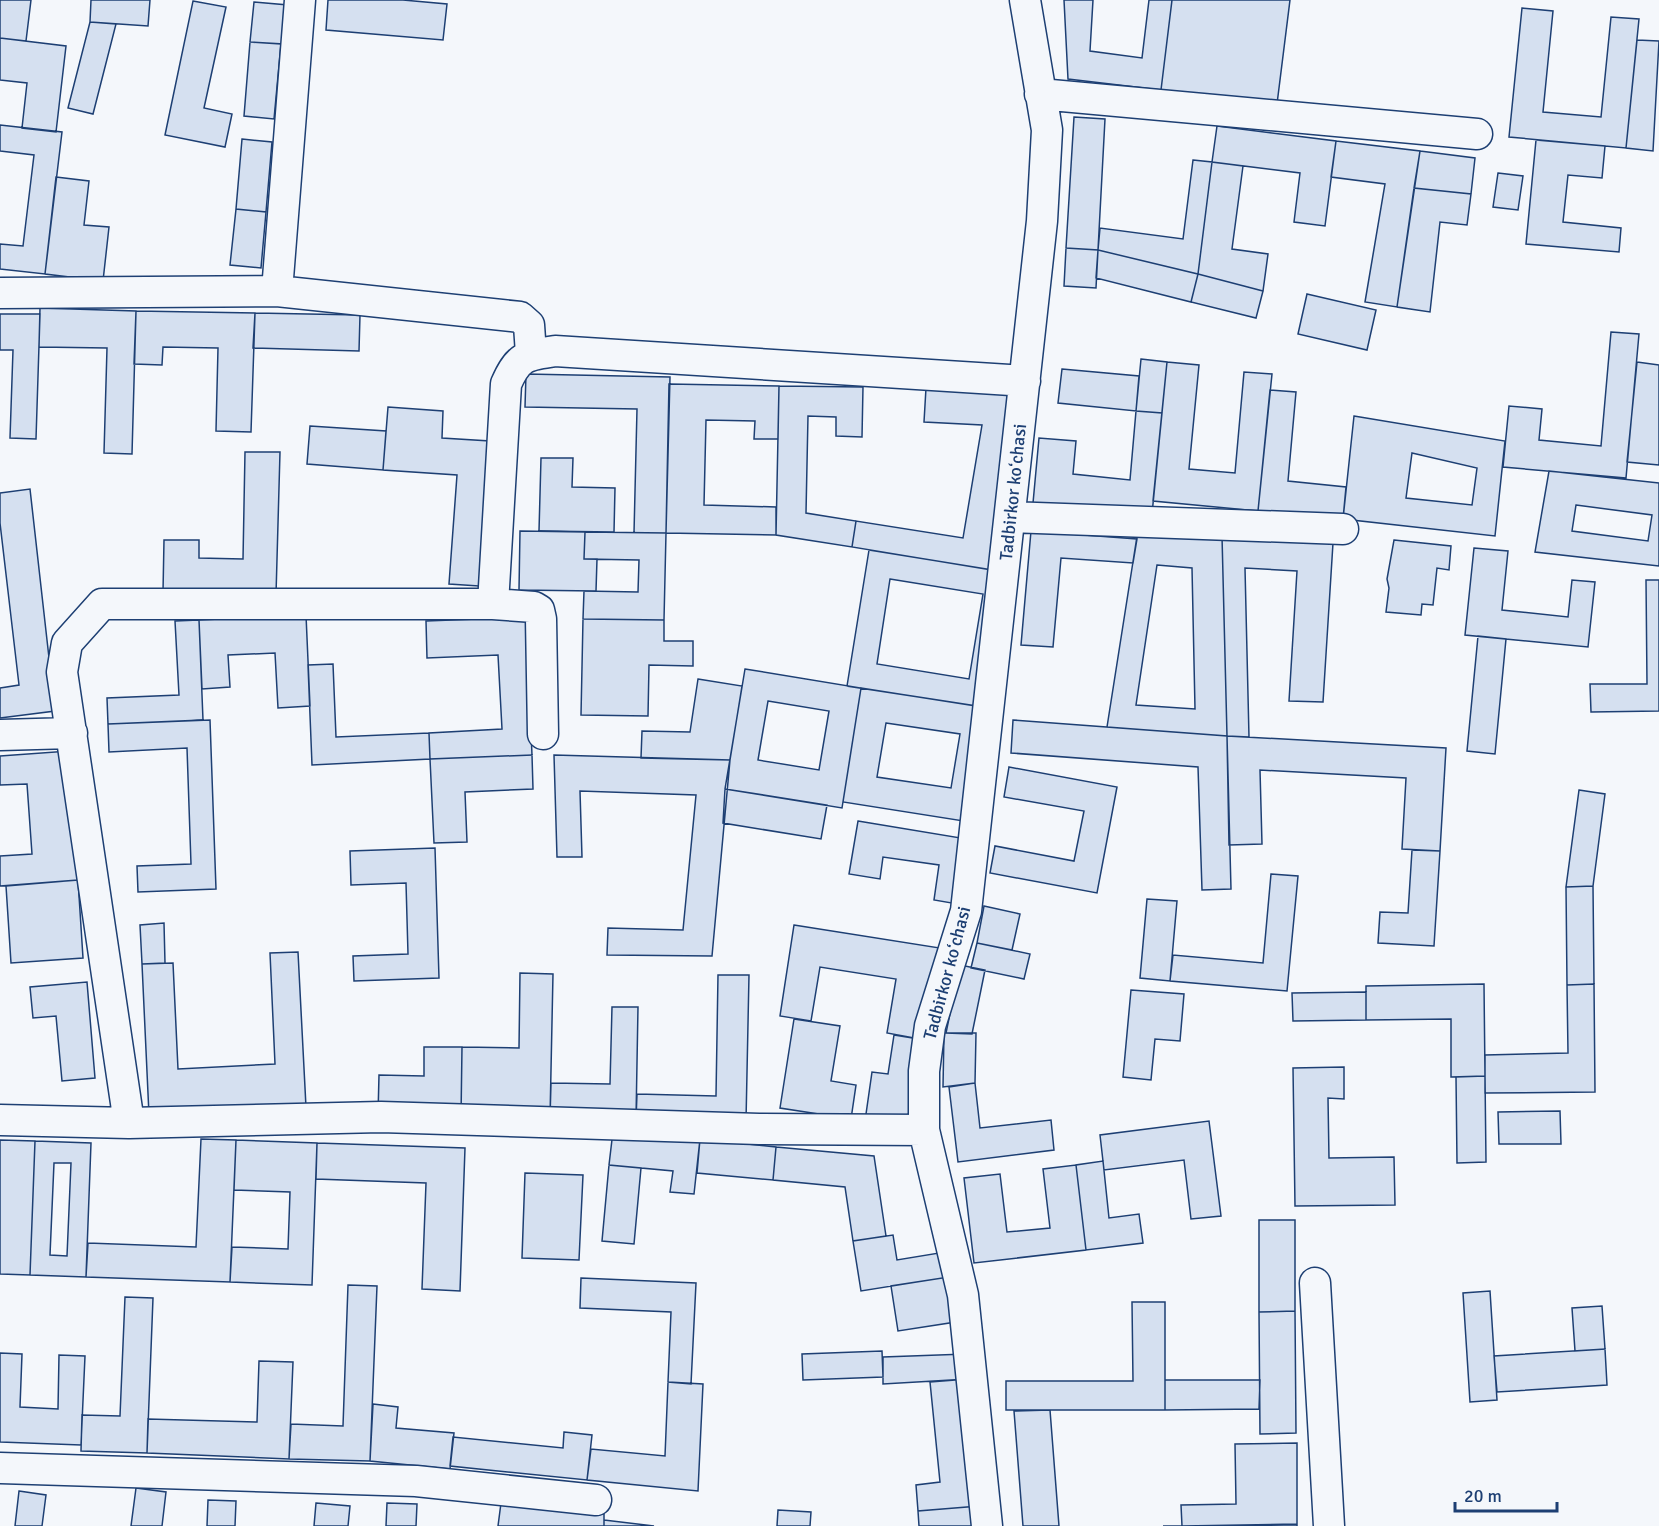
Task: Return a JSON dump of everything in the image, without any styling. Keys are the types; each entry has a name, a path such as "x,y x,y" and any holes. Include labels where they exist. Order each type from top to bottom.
{"street":[{"path":"277,291 300,0"},
{"name":"Tadbirkor koʻchasi","path":"987,1526 963,1295 924,1130 924,1071 930,1026 966,911 1042,221 1047,130 1025,0"},
{"path":"1040,94 1477,134"},
{"path":"0,293 277,291 520,317 529,325 531,354"},
{"path":"493,604 506,384 515,363 531,354 555,351 1025,381"},
{"path":"1011,517 1343,529"},
{"path":"129,1123 62,672 67,643 102,604 493,604 534,607 539,610 541,619 543,734"},
{"path":"0,735 72,733"},
{"path":"0,1120 129,1123 381,1117 759,1129 924,1130"},
{"path":"1315,1283 1329,1526"},
{"path":"0,1468 416,1481 596,1500"}],"building":[{"path":"0,0 31,0 26,41 0,38"},
{"path":"91,0 150,0 148,26 90,22"},
{"path":"328,0 403,0 447,4 443,40 326,30"},
{"path":"1064,0 1093,0 1090,51 1142,58 1149,0 1172,0 1161,90 1068,79"},
{"path":"1172,0 1290,0 1277,104 1161,90"},
{"path":"193,1 226,7 204,108 232,114 225,147 165,135"},
{"path":"254,2 288,5 284,44 250,42"},
{"path":"1522,8 1553,11 1543,112 1601,117 1611,17 1639,19 1626,148 1509,137"},
{"path":"90,22 116,24 93,114 68,108"},
{"path":"0,38 66,46 56,132 22,128 27,83 0,80"},
{"path":"1637,40 1659,41 1653,151 1626,148"},
{"path":"250,42 281,44 274,119 244,116"},
{"path":"1074,117 1105,119 1098,250 1066,248"},
{"path":"0,125 62,132 45,274 0,269 0,244 23,246 34,155 0,151"},
{"path":"1217,126 1336,141 1325,226 1294,222 1300,173 1212,162"},
{"path":"242,139 272,142 266,212 236,209"},
{"path":"1536,140 1605,146 1602,178 1568,175 1563,222 1621,228 1619,252 1526,244"},
{"path":"1336,141 1420,151 1397,307 1365,302 1385,184 1331,177"},
{"path":"1420,151 1475,158 1471,194 1414,188"},
{"path":"1193,160 1212,162 1198,274 1098,250 1100,228 1183,239"},
{"path":"1212,162 1243,166 1232,249 1268,254 1263,291 1198,274"},
{"path":"1498,173 1523,176 1518,210 1493,207"},
{"path":"56,177 89,181 84,225 109,227 103,281 45,274"},
{"path":"1414,188 1471,194 1467,225 1440,222 1430,312 1397,307"},
{"path":"236,209 266,212 261,268 230,265"},
{"path":"1066,248 1098,250 1096,288 1064,286"},
{"path":"1098,250 1198,274 1191,302 1096,278"},
{"path":"1198,274 1263,291 1256,318 1191,302"},
{"path":"1307,294 1376,310 1367,350 1298,334"},
{"path":"40,308 136,311 132,454 104,453 107,348 39,347"},
{"path":"136,311 255,313 251,432 216,431 218,348 163,347 162,365 134,364"},
{"path":"255,313 360,315 359,351 253,348"},
{"path":"0,314 40,314 36,439 10,438 13,350 0,350"},
{"path":"1611,332 1639,334 1626,478 1503,467 1509,406 1542,409 1539,440 1601,446"},
{"path":"1141,359 1167,362 1162,413 1136,411"},
{"path":"1167,362 1199,365 1189,469 1235,473 1244,372 1272,374 1258,511 1153,501"},
{"path":"1637,362 1659,365 1659,465 1627,462"},
{"path":"1062,369 1139,376 1136,411 1058,403"},
{"path":"526,374 670,377 666,533 634,533 637,409 525,407"},
{"path":"669,384 779,386 778,439 754,439 755,421 706,420 704,505 776,507 776,535 666,533"},
{"path":"779,386 863,387 862,437 836,436 836,417 808,416 806,513 856,521 852,547 776,535"},
{"path":"926,388 1019,392 991,570 852,547 856,521 963,538 982,425 924,422"},
{"path":"1270,390 1296,392 1288,481 1346,487 1343,519 1258,511"},
{"path":"388,407 443,411 442,438 490,441 479,586 449,584 457,475 383,470"},
{"path":"1136,411 1162,413 1152,514 1033,503 1039,438 1076,441 1073,474 1130,480"},
{"path":"1354,416 1505,441 1495,536 1343,519","holes":["1412,453 1477,468 1472,505 1406,498"]},
{"path":"310,426 386,431 383,470 307,464"},
{"path":"245,452 280,452 276,595 163,592 164,540 199,540 199,558 243,559"},
{"path":"541,458 573,458 572,487 615,488 614,532 539,531"},
{"path":"1549,471 1659,483 1659,566 1535,552","holes":["1576,505 1652,515 1648,541 1572,531"]},
{"path":"30,489 55,711 0,718 0,688 19,685 0,523 0,493"},
{"path":"1138,530 1222,536 1227,736 1107,727","holes":["1157,565 1192,568 1195,709 1136,705"]},
{"path":"520,531 585,532 584,559 597,559 596,591 519,590"},
{"path":"1031,531 1137,539 1133,563 1061,558 1053,647 1021,645"},
{"path":"585,532 666,533 664,620 583,619 584,591 638,592 639,560 584,559"},
{"path":"1222,536 1333,543 1323,702 1289,701 1297,571 1245,568 1249,737 1227,736"},
{"path":"1394,540 1451,546 1449,570 1437,568 1433,605 1422,604 1421,615 1386,612 1389,588 1387,579"},
{"path":"1474,548 1508,551 1502,610 1568,617 1572,580 1595,582 1588,647 1465,635"},
{"path":"869,550 1012,573 990,708 847,686","holes":["890,579 983,594 969,679 877,664"]},
{"path":"1646,580 1659,580 1659,711 1591,712 1590,684 1647,684"},
{"path":"306,615 310,706 278,708 275,653 228,655 230,687 202,689 199,620"},
{"path":"526,617 532,755 430,759 429,733 502,729 498,655 427,658 426,621"},
{"path":"583,619 664,620 664,641 693,641 693,666 649,665 648,716 581,715"},
{"path":"199,620 203,720 108,724 107,698 179,695 175,621"},
{"path":"1478,636 1506,639 1495,754 1467,751"},
{"path":"333,664 336,737 429,733 430,759 312,765 308,665"},
{"path":"745,669 861,688 842,808 725,789","holes":["768,701 829,711 819,770 758,760"]},
{"path":"698,679 742,686 730,760 641,758 642,731 690,732"},
{"path":"861,688 995,709 976,823 843,802","holes":["886,723 960,734 951,788 877,777"]},
{"path":"210,720 216,889 138,892 137,866 191,864 187,748 109,752 108,724"},
{"path":"1013,720 1227,736 1231,889 1202,890 1198,767 1011,753"},
{"path":"1227,736 1446,748 1440,851 1402,849 1406,778 1260,770 1262,844 1229,845"},
{"path":"69,751 78,880 0,886 0,856 32,854 27,784 0,785 0,756"},
{"path":"532,755 533,789 465,792 467,842 434,843 430,759"},
{"path":"554,755 730,760 712,956 607,955 608,928 683,930 696,795 580,791 582,857 557,857"},
{"path":"1009,767 1117,787 1097,893 990,873 995,846 1074,861 1084,811 1004,797"},
{"path":"725,789 827,805 821,839 723,823"},
{"path":"1579,790 1605,794 1593,886 1566,887"},
{"path":"858,821 973,840 963,905 934,900 939,865 883,857 880,879 849,874"},
{"path":"435,848 439,978 354,981 353,956 408,954 406,883 351,885 350,851"},
{"path":"1412,850 1440,851 1434,946 1378,943 1380,912 1408,913"},
{"path":"1271,874 1298,876 1287,991 1170,981 1173,955 1263,963"},
{"path":"78,880 83,958 11,963 6,886"},
{"path":"1593,886 1594,984 1567,985 1566,887"},
{"path":"1147,899 1177,901 1170,981 1140,978"},
{"path":"984,906 1020,914 1012,950 977,943"},
{"path":"164,923 165,963 142,964 140,925"},
{"path":"794,925 940,948 925,1040 887,1033 896,979 820,967 811,1021 780,1016"},
{"path":"977,943 1030,954 1024,979 971,968"},
{"path":"298,952 306,1107 149,1115 142,964 173,963 178,1069 275,1064 270,953"},
{"path":"960,965 985,970 972,1034 946,1033"},
{"path":"520,973 553,974 550,1118 461,1117 462,1047 519,1048"},
{"path":"718,975 749,975 746,1121 636,1119 637,1094 716,1096"},
{"path":"87,982 95,1078 62,1081 56,1016 33,1018 30,987"},
{"path":"1484,984 1485,1076 1451,1077 1451,1019 1366,1020 1366,986"},
{"path":"1594,984 1595,1092 1485,1093 1485,1055 1568,1053 1567,985"},
{"path":"1131,990 1184,994 1180,1041 1155,1039 1151,1080 1123,1077"},
{"path":"1366,992 1366,1020 1293,1021 1292,993"},
{"path":"612,1007 638,1007 636,1119 550,1118 551,1083 610,1084"},
{"path":"794,1019 840,1026 831,1081 856,1085 851,1119 780,1108"},
{"path":"944,1033 976,1033 975,1083 943,1087"},
{"path":"894,1035 925,1040 911,1128 865,1121 872,1072 888,1074"},
{"path":"424,1047 462,1047 461,1117 378,1115 379,1075 424,1076"},
{"path":"1344,1067 1344,1099 1328,1098 1329,1158 1394,1157 1395,1205 1295,1206 1293,1068"},
{"path":"1485,1076 1486,1162 1457,1163 1456,1077"},
{"path":"975,1083 980,1128 1051,1120 1054,1150 958,1162 949,1087"},
{"path":"1560,1111 1561,1144 1499,1144 1498,1112"},
{"path":"1209,1121 1221,1216 1191,1219 1184,1160 1104,1170 1100,1135"},
{"path":"613,1131 700,1139 694,1194 670,1192 673,1171 609,1165"},
{"path":"201,1139 236,1140 230,1282 86,1277 88,1243 196,1247"},
{"path":"700,1139 776,1147 773,1180 697,1173"},
{"path":"0,1140 35,1141 30,1275 0,1274"},
{"path":"236,1140 317,1143 312,1285 230,1282 232,1247 288,1249 290,1192 234,1190"},
{"path":"35,1141 91,1143 86,1277 30,1275","holes":["54,1163 71,1163 67,1256 50,1255"]},
{"path":"317,1143 465,1148 460,1291 422,1289 426,1183 316,1179"},
{"path":"776,1147 874,1156 886,1236 853,1241 845,1187 773,1180"},
{"path":"1103,1161 1109,1218 1139,1214 1143,1243 1086,1250 1076,1165"},
{"path":"609,1165 641,1168 634,1244 602,1241"},
{"path":"1076,1165 1086,1250 974,1263 964,1178 1000,1174 1007,1232 1050,1228 1043,1169"},
{"path":"525,1173 583,1175 579,1260 522,1258"},
{"path":"1259,1220 1295,1220 1295,1311 1259,1312"},
{"path":"893,1235 897,1260 951,1251 955,1276 861,1291 853,1241"},
{"path":"955,1276 962,1321 898,1331 891,1286"},
{"path":"581,1278 696,1283 691,1384 668,1382 671,1312 580,1308"},
{"path":"348,1285 377,1286 370,1461 289,1459 291,1424 343,1426"},
{"path":"1490,1291 1497,1400 1470,1402 1463,1293"},
{"path":"125,1297 153,1298 147,1453 81,1451 82,1415 120,1416"},
{"path":"1132,1302 1165,1302 1165,1410 1006,1410 1006,1381 1133,1381"},
{"path":"1602,1306 1605,1349 1575,1351 1572,1308"},
{"path":"1295,1311 1296,1433 1260,1434 1259,1312"},
{"path":"1605,1349 1607,1385 1497,1392 1494,1356"},
{"path":"882,1351 883,1377 803,1380 802,1354"},
{"path":"0,1353 22,1354 20,1407 58,1409 59,1355 85,1356 81,1445 0,1442"},
{"path":"966,1354 968,1379 883,1384 883,1357"},
{"path":"259,1361 293,1362 289,1459 147,1453 148,1419 257,1422"},
{"path":"968,1379 979,1506 918,1511 916,1485 940,1482 930,1382"},
{"path":"1165,1380 1260,1380 1259,1409 1165,1410"},
{"path":"668,1382 703,1384 698,1491 587,1480 591,1449 665,1456"},
{"path":"373,1404 398,1407 396,1428 454,1433 450,1469 370,1461"},
{"path":"1050,1410 1059,1526 1023,1526 1014,1411"},
{"path":"564,1432 592,1435 587,1480 450,1466 453,1437 563,1448"},
{"path":"1297,1443 1297,1524 1182,1526 1181,1505 1236,1504 1235,1444"},
{"path":"136,1488 166,1492 162,1526 131,1526"},
{"path":"19,1491 46,1495 42,1526 15,1526"},
{"path":"208,1500 236,1501 235,1526 207,1526"},
{"path":"316,1503 350,1506 348,1526 314,1526"},
{"path":"387,1503 417,1504 416,1526 386,1526"},
{"path":"501,1503 604,1514 604,1526 498,1526"},
{"path":"979,1506 981,1526 919,1526 918,1511"},
{"path":"778,1510 811,1512 810,1526 777,1526"},
{"path":"604,1520 654,1526 604,1526"},
{"path":"1297,1524 1297,1526 1182,1526"}]}
